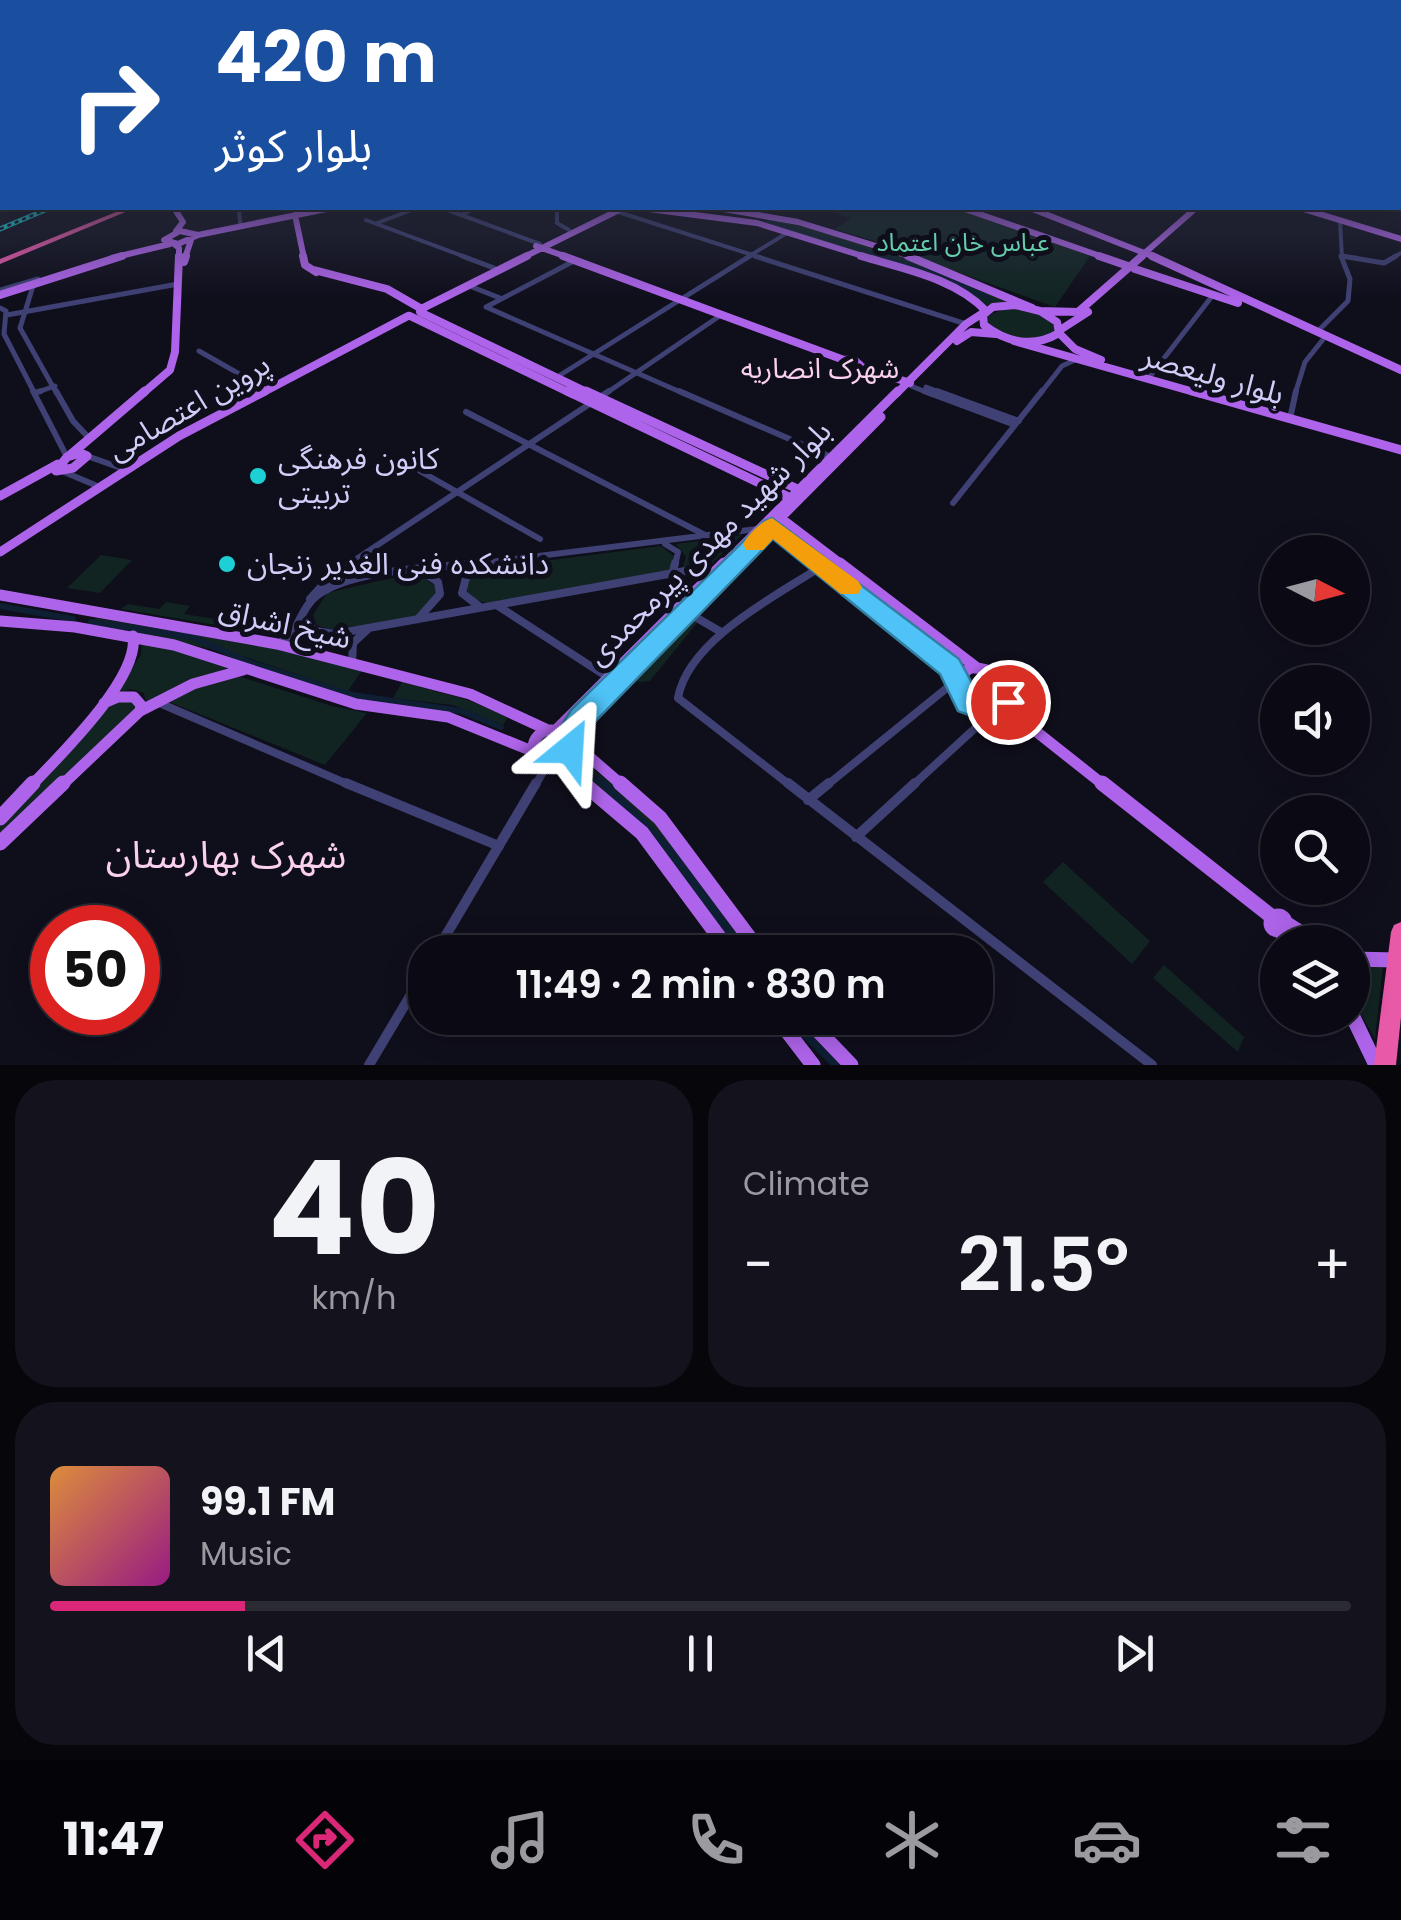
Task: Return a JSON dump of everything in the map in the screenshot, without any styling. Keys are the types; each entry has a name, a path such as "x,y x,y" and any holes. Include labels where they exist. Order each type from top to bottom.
{"highway":[{"path":"0,260 122,210"},
{"path":"1385,1065 1395,1037 1401,932"}],"main road":[{"path":"170,240 183,224 178,210"},
{"path":"63,464 173,370 182,351 193,237 188,221 179,210"},
{"name":"پروین اعتصامی","path":"0,549 179,436 494,268 614,210"},
{"name":"پروین اعتصامی","path":"124,469 175,434 614,210"},
{"path":"658,210 757,222 943,282 972,296 986,311"},
{"path":"730,210 856,240 1036,309"},
{"path":"968,210 1278,316"},
{"path":"1040,210 1148,254 1401,370"},
{"path":"1014,340 1042,342 1078,320 1197,210"},
{"path":"1309,210 1373,229"},
{"path":"1310,210 1401,238"},
{"path":"193,237 294,212"},
{"path":"0,294 170,240 294,212"},
{"path":"294,212 305,265 382,291 413,312 794,493"},
{"path":"757,222 768,216"},
{"path":"188,221 213,230"},
{"path":"170,240 179,248 173,370"},
{"path":"0,294 156,244"},
{"path":"538,246 844,360 849,367 859,366 911,384"},
{"path":"986,311 1007,305 1068,314 1090,303 1133,268"},
{"path":"1009,297 1056,308 1090,303"},
{"name":"بلوار ولیعصر","path":"1036,309 1057,322 1059,332 1081,358 1401,447"},
{"path":"986,311 984,325 996,334"},
{"name":"بلوار شهید مهدی پیرمحمدی","path":"794,493 986,311"},
{"path":"413,312 557,377 595,400"},
{"path":"1068,314 1067,318 1078,320"},
{"name":"بلوار ولیعصر","path":"968,329 1151,374 1318,425"},
{"name":"بلوار شهید مهدی پیرمحمدی","path":"569,739 580,719 774,526 794,493 911,384"},
{"path":"63,464 80,464 91,438"},
{"path":"0,496 85,454"},
{"name":"پروین اعتصامی","path":"0,549 97,486"},
{"path":"774,526 950,666 974,706 1000,708 1282,925"},
{"path":"774,526 976,668 994,672 1010,692 1000,708"},
{"name":"بلوار شهید مهدی پیرمحمدی","path":"553,731 708,578 774,526"},
{"name":"شیخ اشراق","path":"0,595 277,644 470,694 553,731"},
{"path":"75,628 90,612"},
{"name":"شیخ اشراق","path":"0,622 75,628 174,645 356,704 448,717 532,751"},
{"path":"0,818 100,705 134,657 133,636"},
{"path":"958,682 965,670 976,668"},
{"path":"0,843 140,711 206,680 244,670"},
{"path":"100,705 118,697 134,697 140,711"},
{"path":"717,935 642,833 621,812 552,764 538,762 532,751 537,738 553,731 569,739 660,818 747,935"},
{"path":"552,764 569,754 569,739"},
{"path":"1370,959 1398,960"},
{"path":"790,1035 813,1065"},
{"path":"822,1035 851,1065"},
{"path":"1361,1035 1376,1065"}],"street":[{"path":"240,210 240,223"},
{"path":"376,224 412,210"},
{"path":"448,210 538,246"},
{"path":"462,215 472,210"},
{"path":"557,210 558,225 569,230"},
{"path":"624,210 968,329"},
{"path":"366,220 494,268"},
{"path":"1290,414 1300,370 1321,335 1352,301 1354,286 1336,244 1340,220"},
{"path":"557,377 787,232"},
{"path":"1341,256 1384,263 1401,253"},
{"path":"91,438 73,421 20,328 36,282 109,259"},
{"path":"574,260 486,306 831,457"},
{"path":"6,315 178,284"},
{"path":"467,285 501,298"},
{"path":"1151,374 1213,295"},
{"path":"0,308 6,315 4,334 35,393 63,464 82,480 97,486"},
{"path":"277,644 290,638 317,588 720,315"},
{"path":"199,351 264,388"},
{"path":"1056,353 1062,366"},
{"path":"953,503 1062,366 1081,358"},
{"path":"911,384 1017,423"},
{"path":"35,393 56,386"},
{"path":"466,412 706,536"},
{"path":"85,454 124,469"},
{"path":"420,471 540,539"},
{"path":"82,480 82,494"},
{"path":"305,606 326,590 352,579 774,526"},
{"path":"651,544 668,545 678,552 672,574"},
{"path":"478,564 467,574 462,593 466,600 482,608"},
{"path":"350,566 347,576 352,579"},
{"path":"822,566 720,632 681,681 676,692 682,704 1152,1065"},
{"path":"300,620 316,631 335,634 702,569 708,578"},
{"path":"417,620 440,594 438,582 421,571"},
{"path":"694,604 697,618 720,632"},
{"path":"497,605 609,678"},
{"path":"352,664 352,643 370,628"},
{"path":"808,800 958,682"},
{"path":"156,701 233,738 499,846"},
{"path":"856,837 1000,708"},
{"path":"446,935 552,764"},
{"path":"370,1065 408,1000"}],"green space":[{"name":"عباس خان اعتماد","path":"964,210 1090,256 1055,307 901,252 902,249 835,229 851,218 829,211"},
{"path":"773,219 894,255 1011,301 985,306 956,286 764,222"},
{"path":"1009,307 1044,315 1056,331 1040,340 1021,340 988,324 987,316"},
{"path":"742,535 707,568 682,569 686,557 676,544"},
{"path":"661,546 676,558 669,571 488,603 475,600 465,589 471,574 480,569"},
{"path":"101,555 132,560 100,593 67,588"},
{"path":"391,578 425,579 437,587 431,605 405,620 372,627 338,630 316,624 313,615 327,593"},
{"path":"166,602 190,606 184,614 284,630 276,635 121,609 128,604 159,609"},
{"path":"688,617 697,623 650,681 639,682 632,677"},
{"path":"96,618 289,651 362,670 348,691 239,655 92,623"},
{"path":"142,640 231,666 146,703 144,693 131,689 111,695 141,655"},
{"path":"238,676 367,713 325,765 167,701 203,684"},
{"path":"402,682 468,700 508,717 503,725 453,705 393,698"},
{"path":"129,697 137,708 0,838 0,823 108,705"},
{"path":"575,757 624,792 656,822 739,935 724,935 641,823 568,765"},
{"path":"1063,862 1150,941 1132,964 1043,882"},
{"path":"1164,965 1244,1037 1238,1052 1153,978"},
{"path":"1370,965 1383,966 1375,1039 1370,1030"}],"waterway":[{"path":"696,210 720,211"},
{"path":"769,221 888,258"},
{"path":"880,256 947,277 989,299"},
{"path":"0,606 73,619"},
{"path":"91,622 192,637 251,663 353,695 461,711 501,727"},
{"path":"573,761 606,786"},
{"path":"603,783 606,786"},
{"path":"606,786 668,848 732,935"},
{"path":"806,1035 836,1065"}],"railway":[{"path":"0,229 45,210"}],"slow traffic":[{"path":"754,544 772,526 849,587"}],"place":[{"name":"کانون فرهنگی تربیتی","path":"258,476"},
{"name":"دانشکده فنی الغدیر زنجان","path":"227,564"}],"district":[{"name":"شهرک انصاریه","path":"820,368"},
{"name":"شهرک بهارستان","path":"226,855"}],"route":[{"path":"570,749 569,738 580,719 772,526 950,666 968,702 988,710 1008,702"}]}
